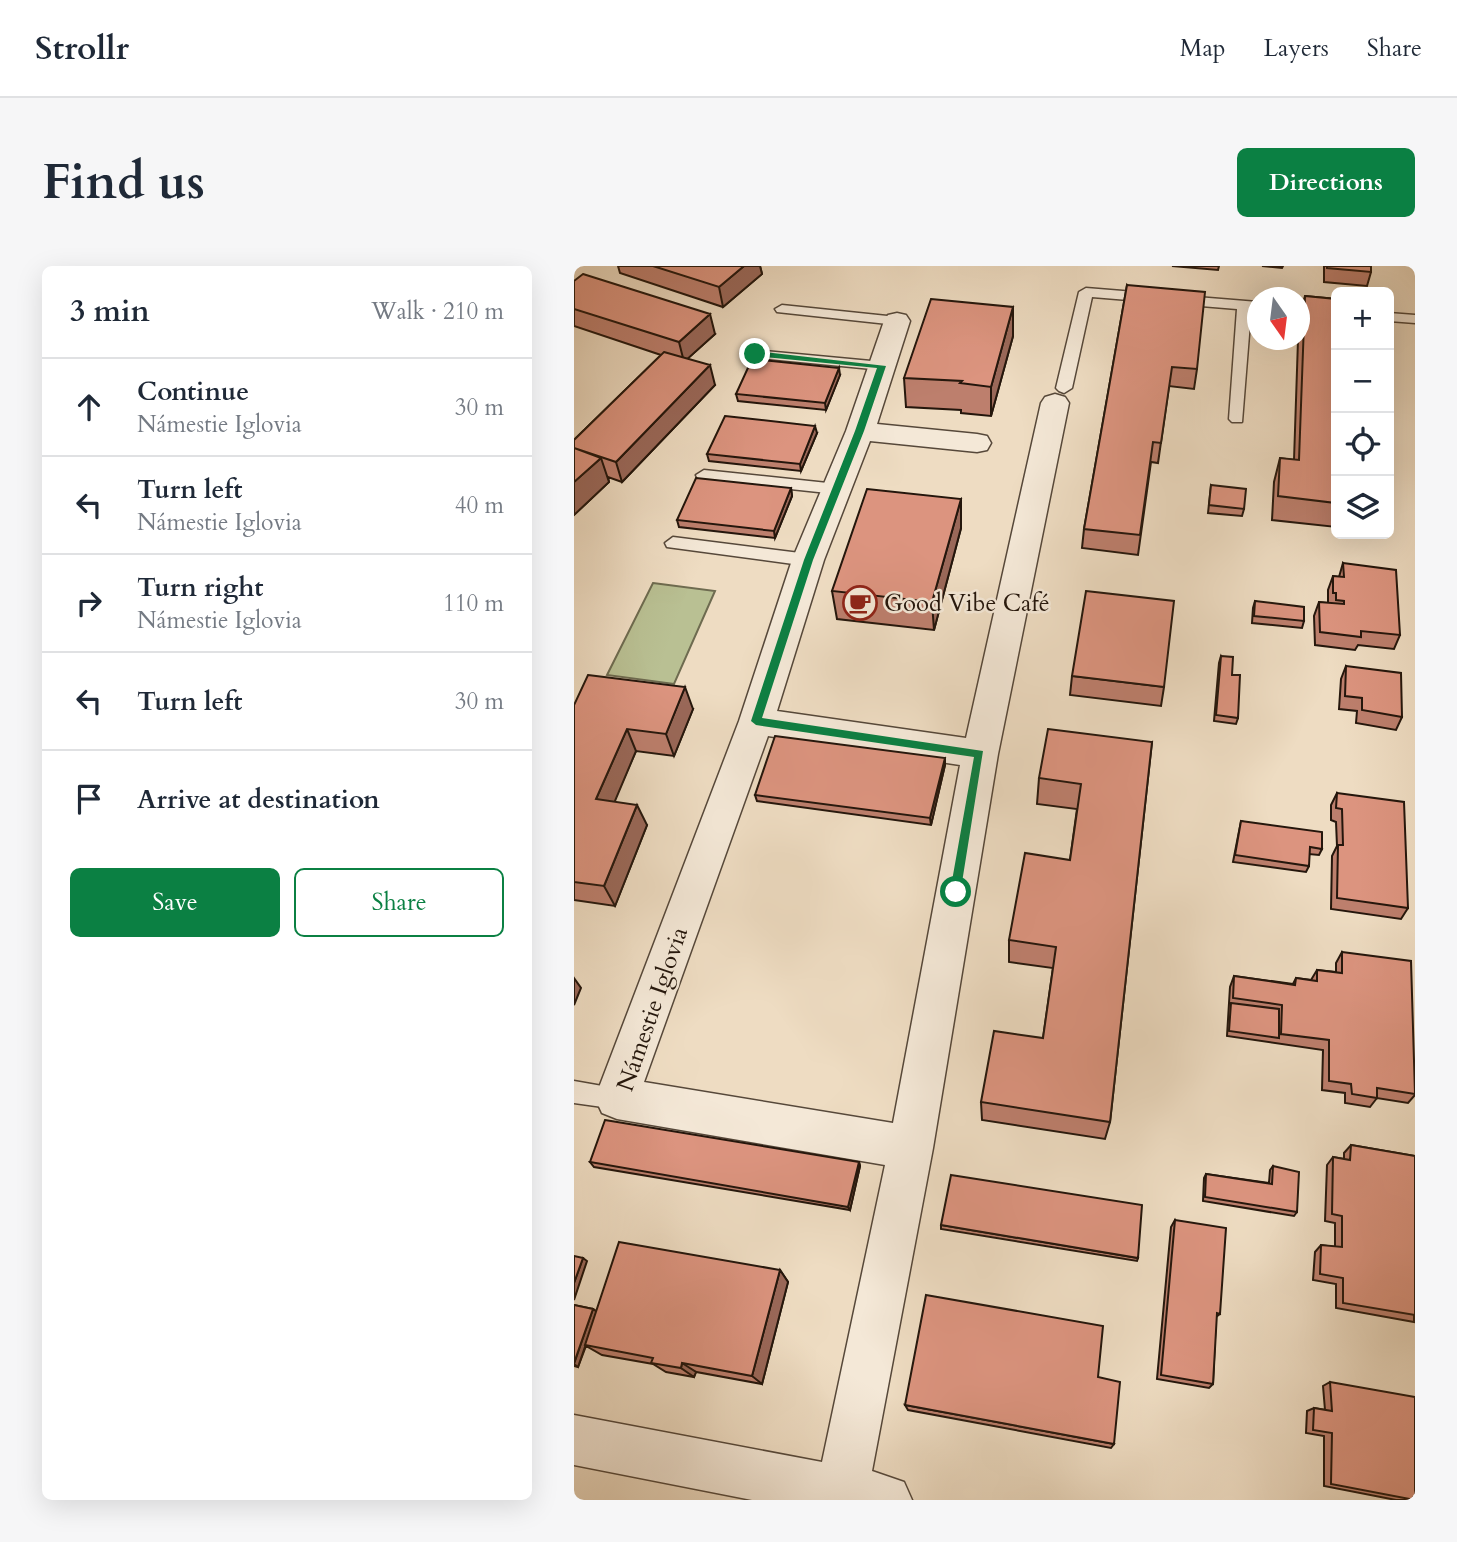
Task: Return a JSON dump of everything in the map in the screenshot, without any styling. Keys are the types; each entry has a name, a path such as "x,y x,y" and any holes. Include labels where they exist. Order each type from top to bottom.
{"street":[{"name":"Námestie Iglovia","path":"897,321 860,431 808,560 756,721 617,1098 911,1148"},
{"path":"574,1440 864,1496 911,1148 980,754 1060,396"},
{"path":"860,431 977,443"},
{"path":"756,721 980,754"}],"lane":[{"path":"1060,396 1086,292 1247,305"},
{"path":"782,309 897,321"},
{"path":"1310,310 1331,312"},
{"path":"1394,317 1415,319"},
{"path":"1237,419 1247,338"},
{"path":"755,354 882,366"},
{"path":"704,475 837,489"},
{"path":"673,543 808,560"},
{"path":"574,1092 617,1098"}],"green space":[{"path":"653,583 715,591 674,684 607,675"}],"building":[{"path":"653,266 744,266 719,287"},
{"path":"1371,266 1371,272 1327,268"},
{"path":"583,274 710,314 679,342 574,309 574,281"},
{"path":"1127,285 1205,292 1197,369 1172,367 1161,443 1153,442 1140,535 1084,529"},
{"path":"1310,296 1331,299 1331,502 1278,496 1280,458 1299,460 1303,350 1310,350"},
{"path":"931,299 1013,307 991,387 960,383 962,381 904,378"},
{"path":"664,352 710,365 616,462 574,448 574,440"},
{"path":"752,359 839,368 825,403 736,394"},
{"path":"725,416 815,426 800,464 707,454"},
{"path":"574,448 601,458 574,482"},
{"path":"696,478 791,488 774,531 677,520"},
{"path":"1211,485 1246,489 1244,509 1209,505"},
{"path":"867,489 961,499 932,602 832,591"},
{"path":"1343,563 1396,570 1400,635 1361,631 1361,637 1320,632 1319,602 1344,604 1344,601 1336,600 1336,593 1333,593 1333,576 1344,577"},
{"path":"1086,591 1174,601 1164,687 1072,676"},
{"path":"1255,601 1304,607 1304,621 1254,616"},
{"path":"1221,656 1233,657 1232,675 1240,675 1238,718 1216,715"},
{"path":"1346,666 1401,673 1402,717 1362,710 1362,698 1345,696"},
{"path":"588,675 685,687 666,734 627,729 596,799 637,805 604,886 574,882 574,705"},
{"path":"1048,729 1152,742 1110,1122 981,1102 994,1031 1043,1038 1056,947 1009,940 1025,853 1070,860 1081,784 1039,778"},
{"path":"775,736 945,758 930,818 755,795"},
{"path":"1337,793 1404,802 1408,908 1337,898 1338,845 1343,845 1342,809 1336,808"},
{"path":"1241,821 1322,832 1322,849 1310,847 1309,866 1235,855"},
{"path":"1342,952 1411,961 1415,1094 1377,1088 1377,1098 1352,1094 1351,1084 1329,1081 1329,1040 1281,1034 1282,1005 1233,998 1234,976 1295,985 1296,978 1317,981 1317,970 1342,973"},
{"path":"1231,1003 1279,1009 1279,1038 1229,1031"},
{"path":"605,1120 859,1162 848,1207 590,1162"},
{"path":"1351,1145 1415,1156 1415,1315 1343,1303 1343,1278 1320,1274 1321,1245 1342,1247 1342,1216 1332,1214 1333,1157 1350,1160"},
{"path":"1273,1166 1299,1172 1297,1212 1205,1197 1206,1174 1272,1184"},
{"path":"951,1175 1142,1205 1138,1258 941,1225"},
{"path":"1175,1220 1226,1228 1213,1384 1161,1375"},
{"path":"619,1242 780,1270 752,1376 682,1363 681,1368 651,1363 653,1358 585,1345"},
{"path":"574,1256 583,1258 574,1283"},
{"path":"926,1295 1103,1326 1098,1377 1120,1382 1114,1444 905,1405"},
{"path":"574,1305 593,1309 574,1363"},
{"path":"1330,1382 1415,1397 1415,1500 1331,1484 1332,1433 1313,1430 1314,1408 1332,1411"}],"place":[{"name":"Good Vibe Café","path":"860,603"}],"route":[{"path":"755,354 882,366 860,431 808,560 756,721 980,754 956,892"}]}
